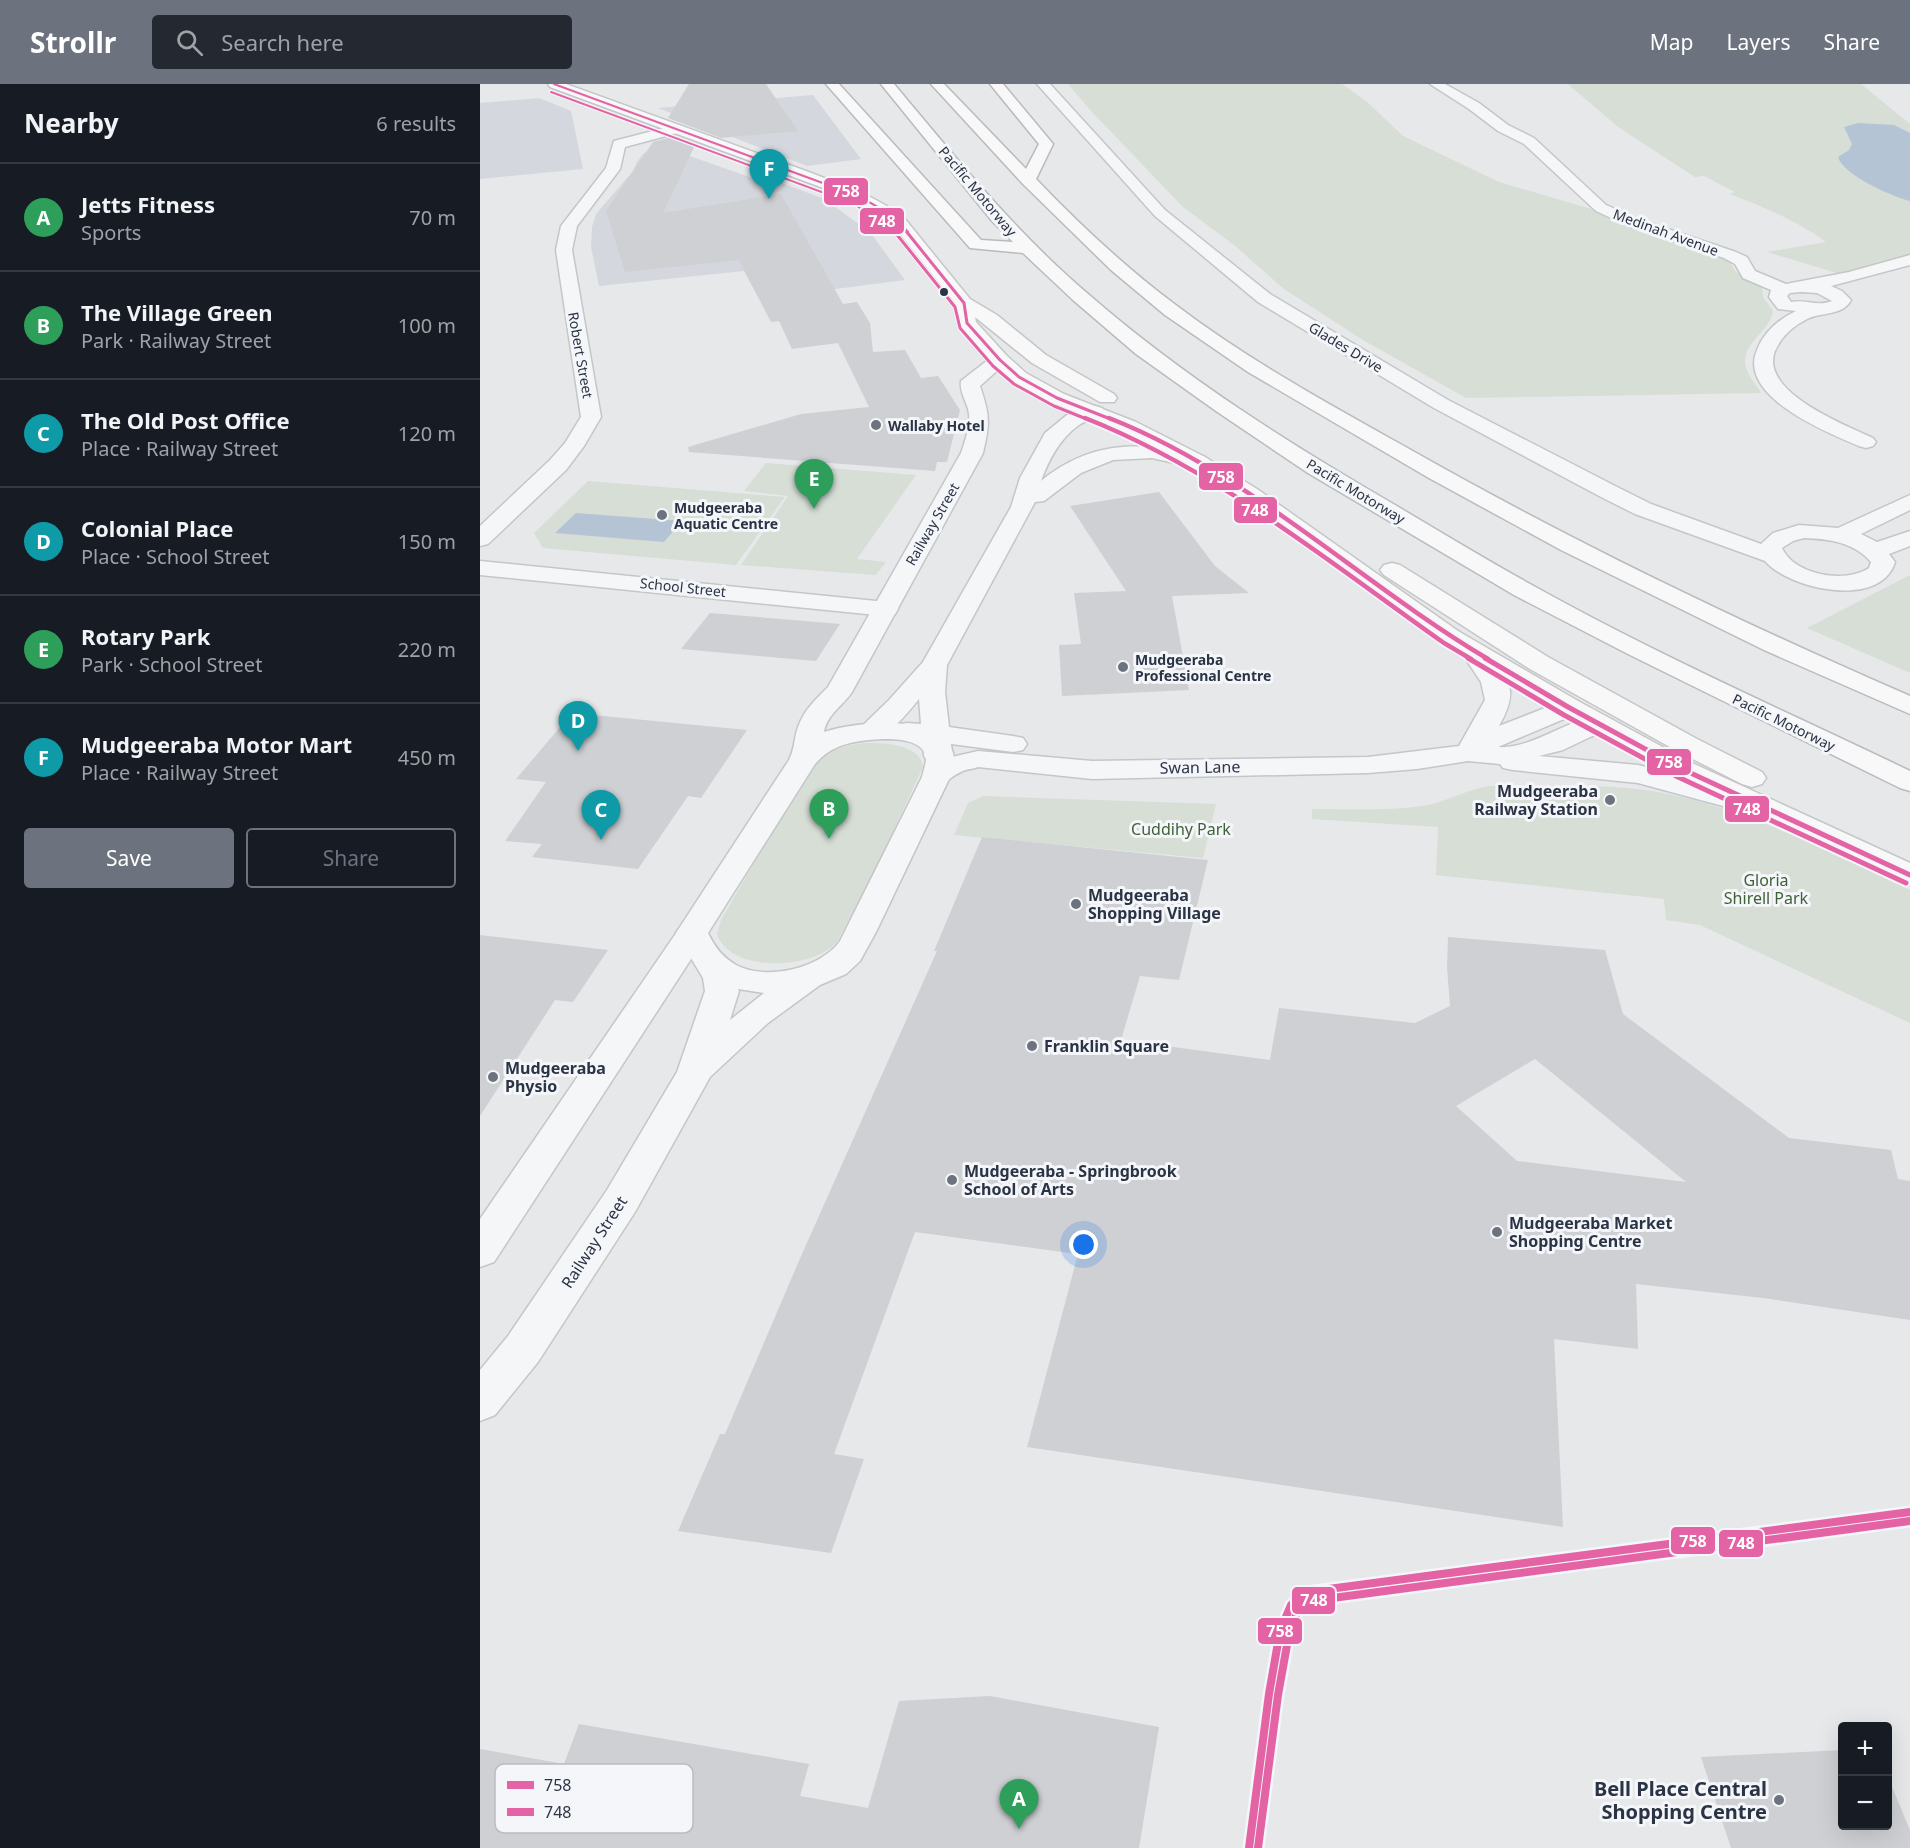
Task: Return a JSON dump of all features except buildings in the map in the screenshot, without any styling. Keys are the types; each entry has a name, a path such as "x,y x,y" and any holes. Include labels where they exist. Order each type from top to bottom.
{"main road":[{"path":"554,84 848,192 879,208 899,222 964,303 992,319 1047,364 1249,494 1474,652 1568,707 1602,713 1720,762 1910,850"},
{"path":"832,84 976,246 1028,248"},
{"name":"Pacific Motorway","path":"887,84 998,218 1028,248 1079,296 1143,350 1223,408 1316,468 1533,595 1743,702 1910,782"},
{"path":"937,84 1028,181 1144,289 1208,338 1436,474 1598,561 1910,706"},
{"path":"996,84 1047,144 1028,181"},
{"path":"964,303 967,323 1000,360 1019,377 1042,391 1095,412 1125,416 1316,516 1401,576 1539,663 1602,713 1682,769 1910,875"}],"street":[{"name":"Medinah Avenue","path":"1436,84 1474,106 1503,128 1529,141 1601,208 1632,222 1730,255 1741,261 1749,274 1785,304"},
{"name":"Glades Drive","path":"1045,85 1088,136 1160,213 1264,298 1441,404 1611,494 1643,508 1702,529 1774,548 1782,567 1801,575 1824,581 1848,582 1868,579 1880,572 1883,562 1876,551"},
{"name":"Robert Street","path":"480,539 558,465 574,446 591,417 564,250 569,226 613,169 620,144 614,139 614,130 616,124 628,111"},
{"path":"620,144 676,129"},
{"path":"1866,442 1789,402 1764,375 1761,362 1764,350 1785,304 1801,287 1852,277 1910,260"},
{"path":"1838,295 1852,277"},
{"path":"1785,304 1816,309 1831,308 1840,304 1842,300 1838,295 1822,289 1801,287"},
{"name":"Railway Street","path":"480,1251 692,933 803,760 809,747 809,735 814,721 824,705 839,692 972,453 978,431 979,414 970,386 971,381 978,373 1000,360"},
{"name":"Railway Street","path":"1030,494 1036,446 1051,404 1048,396 1042,391"},
{"name":"Railway Street","path":"868,731 899,706 934,665 1030,494 1047,444 1055,434 1074,419 1095,412"},
{"name":"Railway Street","path":"1030,494 1071,450 1125,416"},
{"name":"Railway Street","path":"1030,494 1071,468 1104,455 1142,451 1197,462"},
{"path":"1841,535 1910,502"},
{"path":"1774,548 1787,534 1804,531 1841,535 1862,542 1876,551 1910,537"},
{"name":"School Street","path":"480,568 886,609"},
{"path":"1474,652 1494,679 1500,694 1497,708 1474,752"},
{"name":"Railway Street","path":"694,1073 761,1011 791,989 837,964 849,951 937,755 932,692 934,665"},
{"path":"839,692 847,713 868,731"},
{"name":"Swan Lane","path":"1474,752 1568,707"},
{"name":"Swan Lane","path":"937,755 952,765 978,759 1092,770 1202,766 1368,765 1417,761 1474,752 1505,756 1527,752 1553,744 1602,713"},
{"name":"Railway Street","path":"803,760 817,746 828,740 868,731 907,731 937,755 1066,752 1202,766"},
{"name":"Swan Lane","path":"1474,752 1528,764 1623,772 1651,777 1705,790 1767,810"},
{"name":"Railway Street","path":"692,933 699,951 712,964 731,975 753,981 790,980 819,973"},
{"name":"Railway Street","path":"480,1402 523,1349 585,1259 694,1073 722,991 720,978 712,964"}],"shaded area":[{"path":"813,95 861,159 807,166 658,108"},
{"path":"539,98 571,111 583,169 480,179 480,103"},
{"path":"666,151 684,154 758,180 774,180 824,199 870,232 905,280 759,299 744,271 599,286 591,247 592,227 596,214 633,171 644,153"}],"green space":[{"path":"1068,84 1342,84 1366,101 1403,136 1499,182 1591,209 1624,224 1729,260 1735,271 1762,287 1763,297 1773,311 1766,326 1747,351 1745,359 1747,371 1761,393 1466,398 1363,340 1284,289 1234,245 1183,207"},
{"path":"1568,84 1861,84 1910,124 1910,254 1840,274 1767,252 1826,242 1780,215 1730,194 1735,192 1704,176 1695,177 1618,127"},
{"path":"766,463 916,475 857,559 886,562 876,575 741,565 788,496 744,491"},
{"name":"Mudgeeraba Aquatic Centre","path":"588,481 785,497 736,565 543,548 534,533"},
{"path":"1910,575 1910,673 1807,628"},
{"path":"866,743 900,746 908,749 920,759 923,767 878,864 838,940 827,950 794,962 755,961 738,956 725,947 717,934 721,920 811,764 837,749"},
{"name":"Gloria Shirell Park","path":"1489,786 1622,788 1695,800 1758,821 1910,890 1910,1023 1700,925 1666,920 1664,899 1436,875 1438,827 1312,819 1312,809 1409,808 1440,802"},
{"name":"Cuddihy Park","path":"983,796 1216,804 1203,858 954,835 968,803"}],"water":[{"path":"1858,123 1894,125 1910,133 1910,201 1869,184 1842,164 1838,157 1849,150 1852,144 1844,127"},
{"path":"576,513 682,521 664,542 555,533"}],"transit line":[{"name":"758","path":"554,84 801,174 858,196 880,208 899,222 933,262 964,303 967,323 1000,360 1019,377 1057,398 1129,426 1197,462 1249,494 1449,636 1568,707 1682,769 1910,875"},
{"name":"748","path":"551,92 798,182 854,204 875,216 893,229 926,268 955,307 960,328 993,366 1014,384 1054,406 1125,434 1193,470 1244,502 1444,643 1564,715 1678,777 1906,883"},
{"name":"758","path":"1249,1848 1269,1694 1280,1631 1291,1605 1306,1592 1910,1512"},
{"name":"748","path":"1258,1848 1278,1695 1289,1634 1298,1610 1310,1601 1910,1521"}],"place":[{"name":"Mudgeeraba Motor Mart","path":"769,199"},
{"name":"Wallaby Hotel","path":"876,425"},
{"name":"Rotary Park","path":"814,509"},
{"name":"Mudgeeraba Aquatic Centre","path":"662,515"},
{"name":"Mudgeeraba Professional Centre","path":"1123,667"},
{"name":"Colonial Place","path":"578,751"},
{"name":"Mudgeeraba Railway Station","path":"1610,800"},
{"name":"The Village Green","path":"829,839"},
{"name":"The Old Post Office","path":"601,840"},
{"name":"Mudgeeraba Shopping Village","path":"1076,904"},
{"name":"Franklin Square","path":"1032,1046"},
{"name":"Mudgeeraba Physio","path":"493,1077"},
{"name":"Mudgeeraba - Springbrook School of Arts","path":"952,1180"},
{"name":"Mudgeeraba Market Shopping Centre","path":"1497,1232"},
{"name":"Bell Place Central Shopping Centre","path":"1779,1800"},
{"name":"Jetts Fitness","path":"1019,1829"}]}
